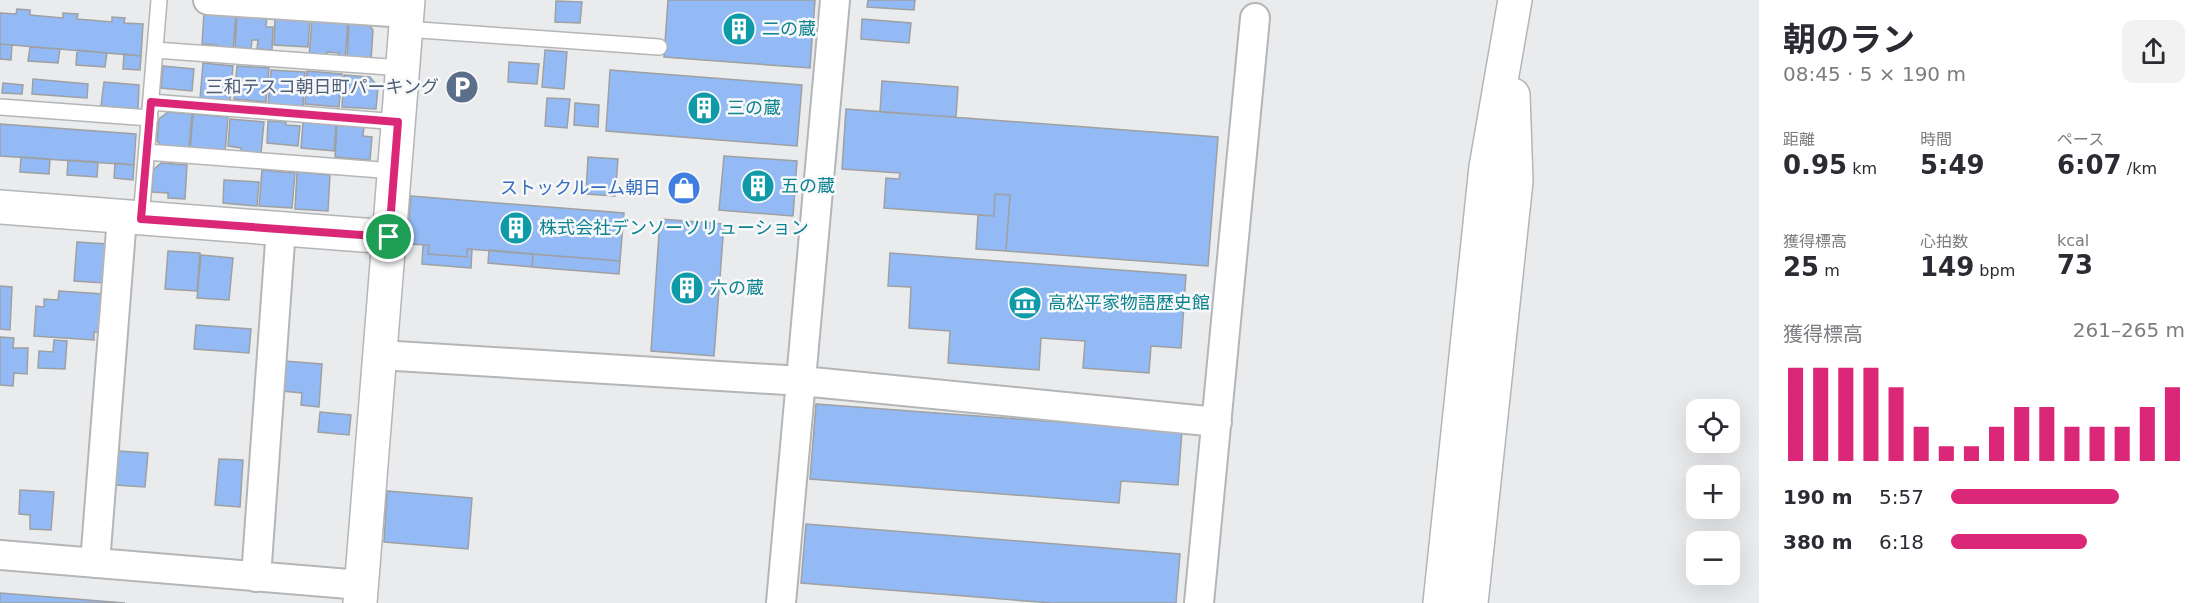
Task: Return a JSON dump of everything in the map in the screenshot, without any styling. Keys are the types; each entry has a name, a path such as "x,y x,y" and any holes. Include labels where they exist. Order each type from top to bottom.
{"street":[{"path":"0,555 256,577 360,594 407,14 208,0"},
{"path":"781,603 835,0"},
{"path":"1440,603 1486,167 1513,14"},
{"path":"1471,603 1516,181 1513,14"},
{"path":"1199,603 1255,18"},
{"path":"0,207 389,237"},
{"path":"95,563 132,218"},
{"path":"256,577 281,228"},
{"path":"380,355 802,381 1217,422"}],"lane":[{"path":"132,218 147,152 159,0"},
{"path":"407,14 659,47"},
{"path":"155,50 402,68"},
{"path":"151,102 398,122"},
{"path":"0,107 150,118"},
{"path":"147,152 394,171"}],"building":[{"name":"二の蔵","path":"668,0 815,0 810,68 664,57"},
{"path":"868,0 915,0 914,10 867,7"},
{"path":"556,1 582,2 580,23 555,22"},
{"path":"17,9 30,10 30,15 63,18 63,13 78,14 77,19 112,22 112,17 125,18 124,23 143,24 141,56 0,44 0,13 16,14"},
{"path":"204,13 236,15 233,50 217,49 217,45 202,44"},
{"path":"237,15 267,17 266,27 273,27 272,50 257,49 258,40 252,40 251,49 235,47"},
{"path":"275,18 310,20 308,47 274,45"},
{"path":"862,19 911,23 909,43 861,39"},
{"path":"312,20 348,23 345,59 338,59 339,53 327,52 327,58 309,57"},
{"path":"349,24 370,26 373,30 371,61 347,59"},
{"path":"0,44 12,45 11,60 0,59"},
{"path":"30,47 60,49 58,63 28,61"},
{"path":"77,50 107,53 105,67 76,65"},
{"path":"545,50 567,52 564,89 542,87"},
{"path":"124,54 141,56 140,70 123,69"},
{"path":"509,62 539,64 537,84 508,82"},
{"path":"203,63 233,66 230,101 200,99"},
{"path":"163,66 194,69 192,91 161,88"},
{"path":"237,66 269,68 266,102 234,99"},
{"path":"271,70 305,72 303,108 268,105"},
{"name":"三の蔵","path":"610,70 802,85 797,146 606,131"},
{"path":"307,71 342,74 339,107 305,104"},
{"path":"344,75 370,77 378,87 376,109 342,107"},
{"path":"33,79 88,84 87,98 32,94"},
{"path":"882,81 958,87 956,117 880,112"},
{"path":"104,82 139,85 138,109 101,106"},
{"path":"3,83 23,85 22,94 2,93"},
{"path":"547,98 570,99 567,128 545,126"},
{"path":"575,103 599,105 598,127 574,125"},
{"path":"846,109 1218,137 1208,266 1006,251 1010,195 995,194 994,216 884,208 886,178 899,179 900,173 842,169"},
{"path":"168,112 192,114 189,149 163,147 157,141 159,119"},
{"path":"193,114 228,117 225,154 190,151"},
{"path":"230,119 264,122 261,153 241,152 241,148 228,146"},
{"path":"268,121 300,126 298,146 267,143"},
{"path":"303,122 336,125 334,151 301,148"},
{"path":"0,124 136,134 134,165 0,156"},
{"path":"337,125 364,127 363,136 372,137 370,160 335,157"},
{"name":"五の蔵","path":"724,156 797,161 793,216 719,210"},
{"path":"21,157 50,159 49,174 20,172"},
{"path":"588,157 618,159 615,196 586,194"},
{"path":"68,160 98,162 97,177 67,175"},
{"path":"115,163 134,165 133,180 114,178"},
{"path":"161,163 187,165 185,199 168,198 168,193 152,192 153,170"},
{"path":"262,170 295,173 292,208 259,206"},
{"path":"297,172 330,175 328,211 295,209"},
{"path":"224,180 259,182 257,206 223,203"},
{"path":"995,194 1010,195 1006,251 976,249 978,215 994,216"},
{"name":"株式会社デンソーソリューション","path":"411,196 624,213 620,261 467,249 467,257 428,254 429,245 407,244"},
{"name":"六の蔵","path":"660,219 724,224 714,356 651,351"},
{"path":"77,242 108,244 105,283 74,281"},
{"path":"423,245 429,245 428,254 467,257 467,249 472,249 471,268 422,264"},
{"path":"489,250 533,254 532,267 488,263"},
{"path":"168,251 200,253 197,291 165,289"},
{"path":"890,253 1186,275 1181,348 1151,346 1149,373 1083,368 1085,341 1041,338 1039,370 948,363 950,331 909,328 911,287 888,286"},
{"path":"533,254 620,261 619,274 532,267"},
{"path":"201,255 233,258 229,300 197,298"},
{"path":"0,286 12,287 10,330 0,329"},
{"path":"59,291 104,294 101,332 94,332 94,340 34,336 36,306 44,307 44,299 58,300"},
{"path":"196,325 251,329 249,353 194,349"},
{"path":"0,337 14,338 13,348 28,348 27,374 14,373 13,386 0,385"},
{"path":"54,340 67,341 65,369 38,368 39,351 53,352"},
{"path":"284,361 322,364 319,407 301,405 302,393 282,391"},
{"path":"816,404 1182,431 1178,485 1121,481 1119,503 810,479"},
{"path":"320,412 351,415 349,435 318,432"},
{"path":"118,451 148,453 145,487 115,485"},
{"path":"219,459 243,460 240,507 215,505"},
{"path":"20,490 54,492 51,530 30,529 30,515 19,514"},
{"path":"387,491 472,498 468,549 384,542"},
{"path":"806,524 1180,554 1176,603 1052,603 801,583"},
{"path":"0,593 125,603 0,603"}],"place":[{"name":"二の蔵","path":"739,29"},
{"name":"三和テスコ朝日町パーキング","path":"462,87"},
{"name":"三の蔵","path":"704,108"},
{"name":"五の蔵","path":"758,186"},
{"name":"ストックルーム朝日","path":"684,188"},
{"name":"株式会社デンソーソリューション","path":"516,228"},
{"name":"六の蔵","path":"687,288"},
{"name":"高松平家物語歴史館","path":"1025,303"}],"route":[{"path":"151,102 398,122 389,237 141,219 151,102"}]}
